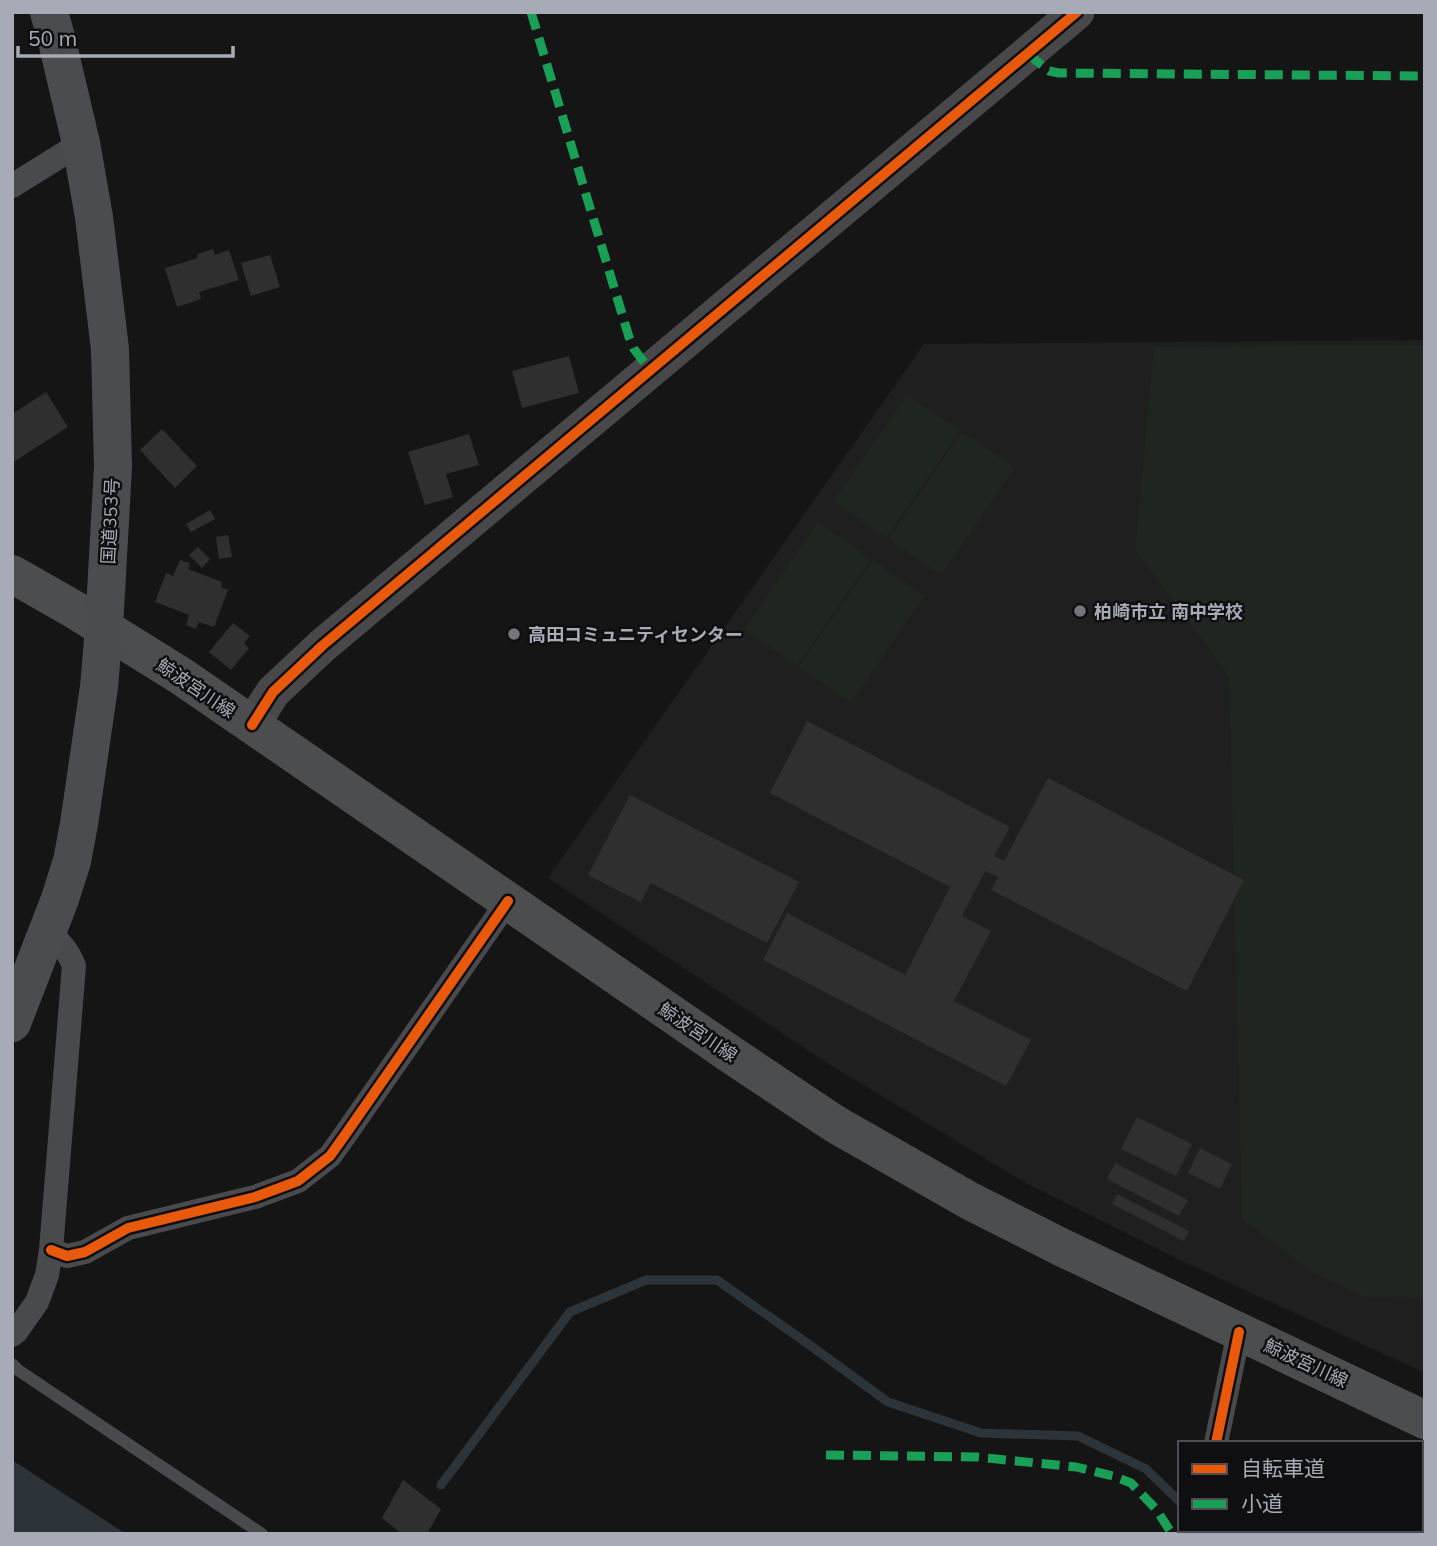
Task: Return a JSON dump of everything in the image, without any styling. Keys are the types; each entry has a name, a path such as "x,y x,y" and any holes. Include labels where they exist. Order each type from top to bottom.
{"highway":[{"name":"国道353号","path":"12,1023 72,861 79,824 99,687 113,467 110,349 94,217 81,143 49,12"}],"main road":[{"name":"鯨波宮川線","path":"12,574 181,676 835,1124 1017,1225 1425,1420"}],"street":[{"path":"252,725 273,692 322,646 1077,12"},
{"path":"12,186 81,143"},
{"path":"51,1251 67,1256 85,1252 128,1228 255,1197 298,1181 330,1156 508,901"},
{"path":"12,1335 37,1302 47,1275 51,1251 74,966 59,940 47,932"},
{"path":"1216,1441 1239,1332"}],"lane":[{"path":"12,1364 261,1534"}],"shaded area":[{"name":"柏崎市立 南中学校","path":"1425,340 1425,1373 1180,1260 1026,1183 827,1063 548,878 924,344"},
{"path":"1425,345 1425,1299 1365,1297 1309,1270 1242,1219 1229,676 1135,550 1154,347"},
{"path":"907,395 960,431 886,538 833,501"},
{"path":"962,432 1015,468 941,575 888,539"},
{"path":"818,522 871,559 797,666 744,629"},
{"path":"873,560 925,596 851,703 798,667"},
{"path":"12,1460 126,1534 12,1534"}],"building":[{"path":"213,249 215,255 229,250 239,280 199,292 201,299 177,307 165,268 198,258 197,254"},
{"path":"270,255 280,287 251,296 241,263"},
{"path":"569,356 579,393 522,408 512,371"},
{"path":"46,392 68,427 12,463 12,414"},
{"path":"162,429 197,466 175,488 140,450"},
{"path":"469,434 479,465 446,474 453,497 425,505 408,452"},
{"path":"210,510 215,519 191,532 186,524"},
{"path":"228,535 232,557 219,559 216,537"},
{"path":"198,547 210,559 202,568 189,555"},
{"path":"180,560 190,563 188,569 222,582 221,587 228,590 214,627 199,622 196,629 186,625 189,615 155,602 166,573 173,576"},
{"path":"233,623 250,636 244,643 249,648 231,670 209,652"},
{"path":"807,721 1010,827 994,856 1004,861 1048,778 1244,880 1187,991 991,890 998,877 985,871 962,916 991,931 954,1001 1031,1040 1006,1086 763,960 787,913 905,975 950,887 770,793"},
{"path":"630,795 799,882 767,943 651,883 641,902 588,875"},
{"path":"1137,1117 1192,1144 1176,1176 1121,1149"},
{"path":"1200,1148 1232,1164 1220,1189 1188,1173"},
{"path":"1115,1163 1188,1200 1179,1216 1107,1179"},
{"path":"1117,1194 1189,1231 1184,1241 1112,1204"},
{"path":"403,1480 441,1509 427,1534 402,1534 382,1518"}],"waterway":[{"path":"441,1485 570,1312 646,1280 717,1280 888,1402 981,1433 1078,1436 1146,1469 1178,1500"}],"marked path":[{"path":"531,12 629,337 634,349 650,370"},
{"path":"1028,54 1049,71 1059,73 1425,76"},
{"path":"826,1455 977,1457 1076,1467 1131,1483 1156,1509 1172,1534"}],"cycle path":[{"path":"252,725 273,692 322,646 1077,12"},
{"path":"51,1250 67,1256 85,1252 128,1228 255,1197 298,1181 330,1156 508,901"},
{"path":"1216,1441 1239,1332"}],"place":[{"name":"柏崎市立 南中学校","path":"1080,611"},
{"name":"高田コミュニティセンター","path":"514,634"}]}
